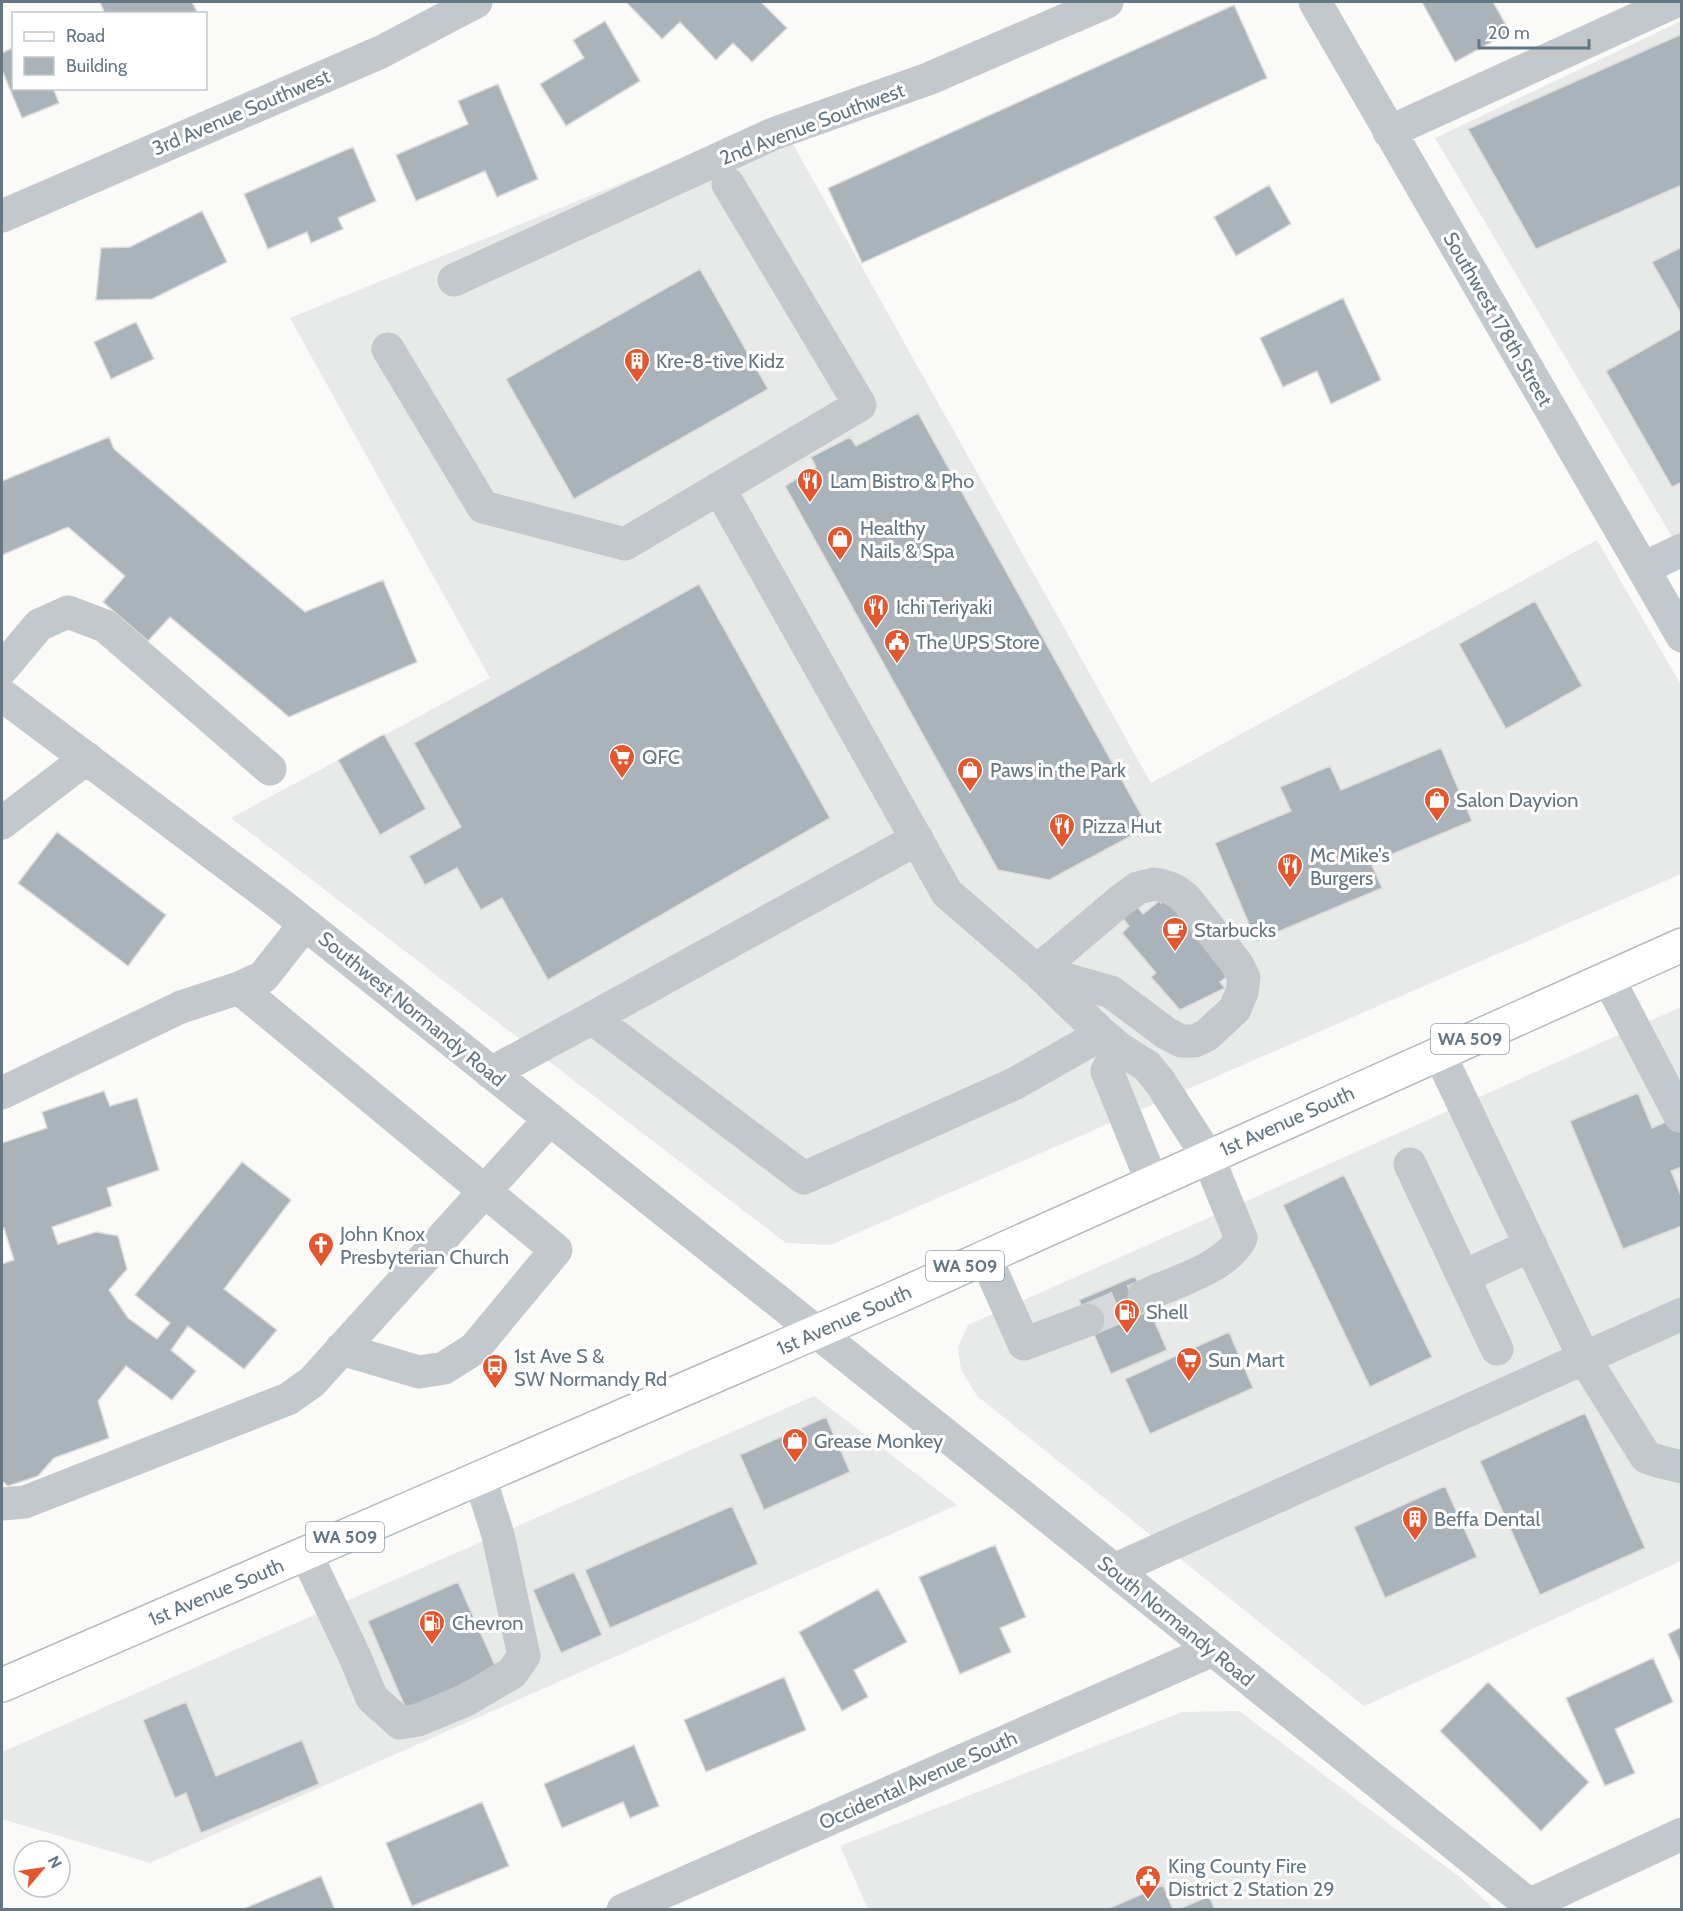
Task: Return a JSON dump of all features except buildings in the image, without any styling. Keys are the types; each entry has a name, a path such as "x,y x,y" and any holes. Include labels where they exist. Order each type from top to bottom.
{"main road":[{"name":"1st Avenue South","path":"2,1685 816,1332 1682,945"}],"street":[{"name":"3rd Avenue Southwest","path":"2,216 381,52 476,2"},
{"name":"2nd Avenue Southwest","path":"454,280 773,134 928,79 1107,2"},
{"name":"Southwest 178th Street","path":"1315,2 1682,636"},
{"path":"1389,132 1674,2"},
{"path":"388,349 483,507 626,544 860,405 729,184"},
{"path":"719,488 947,893 1037,971 1111,1041 1147,1066 1208,1157 1241,1238 1236,1248 1217,1263 1144,1296"},
{"path":"1644,568 1682,550"},
{"path":"2,669 39,625 68,612 105,627 270,769"},
{"name":"Southwest Normandy Road","path":"2,695 305,924 816,1332"},
{"path":"2,823 87,758"},
{"path":"491,1073 917,838"},
{"path":"1154,884 1167,886 1179,892 1187,900 1237,963 1244,978 1242,992 1235,1009 1207,1035 1195,1041 1180,1041 1111,993 1037,971 1120,901 1138,888 1154,884"},
{"path":"2,1093 181,1007 240,988 262,977 305,924"},
{"path":"1608,978 1680,1116"},
{"path":"240,988 556,1250 474,1349 444,1368 419,1372 341,1350"},
{"path":"592,1018 804,1178 1111,1041"},
{"path":"1111,1041 1107,1071 1152,1182"},
{"path":"1439,1053 1584,1358 1646,1456 1682,1467"},
{"path":"2,1504 25,1502 288,1399 312,1382 550,1119"},
{"path":"1410,1164 1497,1349"},
{"path":"1463,1277 1531,1245"},
{"path":"986,1256 1024,1344 1088,1320"},
{"path":"1114,1570 1682,1314"},
{"name":"South Normandy Road","path":"816,1332 1533,1907"},
{"path":"306,1554 372,1698 400,1723 418,1720 466,1700 512,1673 524,1656 498,1535 480,1478"},
{"name":"Occidental Avenue South","path":"623,1910 1213,1650"},
{"path":"1533,1907 1682,1834"}],"shaded area":[{"path":"1681,21 1681,552 1435,138"},
{"path":"779,119 1151,783 1597,540 1681,685 1681,874 830,1245 786,1243 231,818 490,678 290,318"},
{"path":"1681,1007 1681,1561 1364,1706 977,1396 961,1369 958,1347 968,1325"},
{"path":"814,1396 957,1505 150,1863 2,1819 2,1752"},
{"path":"1239,1711 1461,1878 1494,1909 868,1909 840,1846 1182,1712"}],"tunnel":[{"path":"1088,1320 1144,1296"}],"place":[{"name":"Kre-8-tive Kidz","path":"637,384"},
{"name":"Lam Bistro & Pho","path":"810,504"},
{"name":"Healthy Nails & Spa","path":"840,562"},
{"name":"Ichi Teriyaki","path":"876,630"},
{"name":"The UPS Store","path":"897,665"},
{"name":"QFC","path":"622,780"},
{"name":"Paws in the Park","path":"970,793"},
{"name":"Salon Dayvion","path":"1437,823"},
{"name":"Pizza Hut","path":"1062,849"},
{"name":"Mc Mike's Burgers","path":"1290,889"},
{"name":"Starbucks","path":"1175,953"},
{"name":"John Knox Presbyterian Church","path":"321,1268"},
{"name":"Shell","path":"1127,1335"},
{"name":"Sun Mart","path":"1189,1383"},
{"name":"1st Ave S & SW Normandy Rd","path":"495,1390"},
{"name":"Grease Monkey","path":"795,1464"},
{"name":"Beffa Dental","path":"1415,1542"},
{"name":"Chevron","path":"432,1646"},
{"name":"King County Fire District 2 Station 29","path":"1148,1901"}]}
